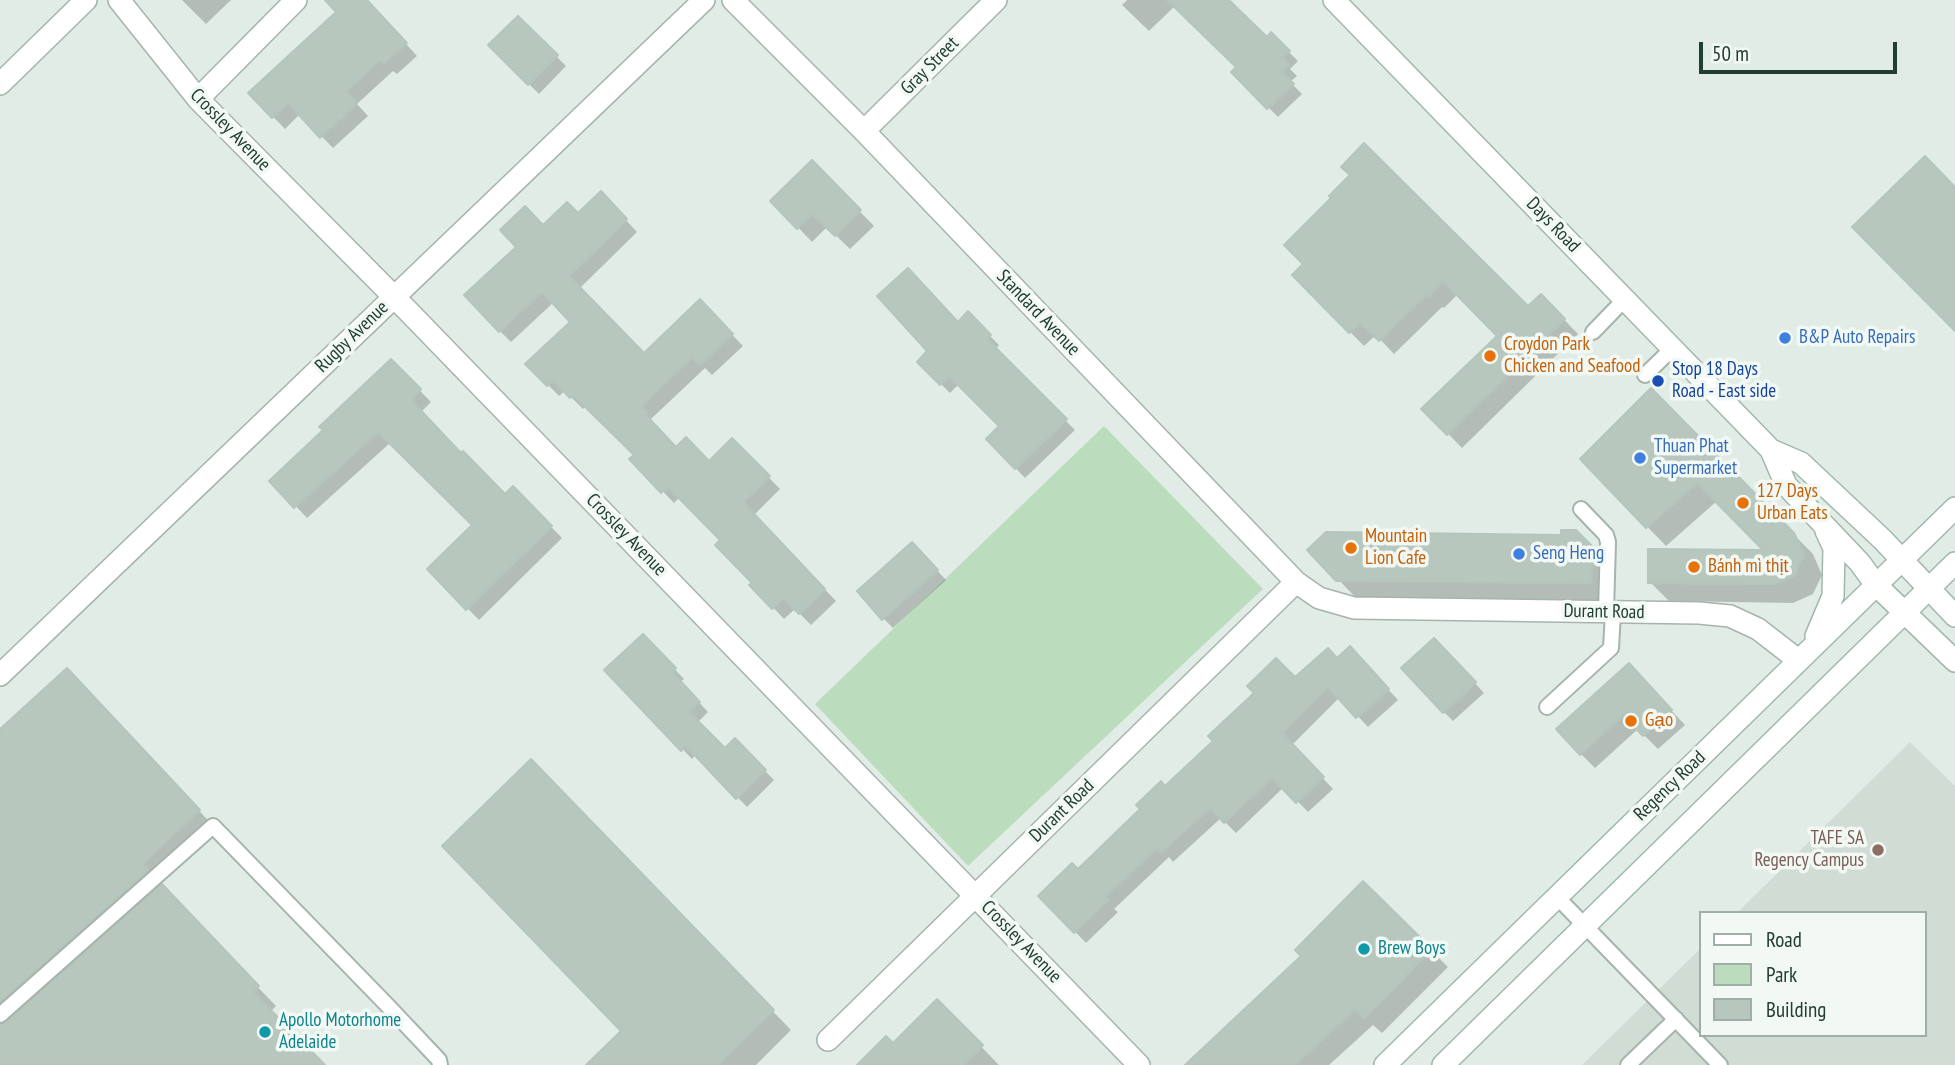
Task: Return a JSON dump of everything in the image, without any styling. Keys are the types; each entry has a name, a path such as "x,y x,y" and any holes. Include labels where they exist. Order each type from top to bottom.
{"street":[{"path":"0,84 86,0"},
{"name":"Crossley Avenue","path":"119,0 198,99 1139,1065"},
{"path":"198,99 296,0"},
{"name":"Rugby Avenue","path":"0,675 704,0"},
{"name":"Standard Avenue","path":"733,0 864,131 1296,582 1319,598 1354,608"},
{"name":"Gray Street","path":"864,131 996,0"},
{"name":"Days Road","path":"1334,0 1771,450 1786,485 1860,563 1876,585 1955,661"},
{"name":"Days Road","path":"1771,450 1801,463 1883,540 1955,616"},
{"name":"Regency Road","path":"1385,1065 1955,508"},
{"path":"1804,654 1833,596 1834,548 1823,524"},
{"name":"Regency Road","path":"1443,1065 1955,563"},
{"name":"Durant Road","path":"828,1040 1296,582"},
{"name":"Durant Road","path":"1354,608 1699,613 1730,616 1804,654"}],"lane":[{"path":"1593,331 1625,299"},
{"path":"1645,375 1673,348"},
{"path":"1546,707 1611,648 1608,542 1606,536 1581,509"},
{"path":"0,1016 213,826 388,1006 439,1060 440,1065"},
{"path":"1557,897 1720,1065"},
{"path":"1628,1065 1676,1019"}],"shaded area":[{"name":"TAFE SA Regency Campus","path":"1910,742 1955,786 1955,1065 1582,1065 1700,949 1700,1037 1927,1037 1927,911 1739,911"}],"green space":[{"path":"1104,426 1263,589 968,866 815,704"}],"building":[{"path":"325,0 367,0 407,43 383,64 380,60 346,91 357,103 320,138 288,103 272,118 248,93 336,12"},
{"path":"1167,0 1229,0 1267,37 1271,32 1290,51 1282,58 1289,65 1282,72 1294,84 1267,109 1231,72 1236,67"},
{"path":"518,16 558,55 528,85 488,45"},
{"path":"1364,143 1528,306 1541,294 1565,319 1447,435 1421,409 1497,336 1443,281 1379,341 1360,323 1349,333 1292,275 1303,264 1284,245 1350,175 1341,167"},
{"path":"1925,156 1955,187 1955,331 1852,227"},
{"path":"812,160 861,210 835,236 812,214 797,229 770,201"},
{"path":"601,191 627,219 569,276 644,353 700,299 733,334 700,365 692,357 641,407 676,447 686,437 709,461 732,438 770,476 743,502 825,589 799,614 783,598 772,609 749,585 752,583 715,545 720,540 668,487 661,493 629,459 634,455 573,395 570,398 553,380 547,386 525,364 570,322 542,292 499,332 464,295 516,247 500,230 525,206 543,225 567,202 578,213"},
{"path":"908,268 958,322 968,311 991,335 987,339 1067,419 1015,469 986,439 999,426 949,376 940,385 917,362 927,351 877,296"},
{"path":"391,359 421,389 411,400 461,453 463,451 505,494 513,486 552,526 466,610 427,569 472,525 378,432 294,508 269,481 323,430 319,427"},
{"path":"1651,388 1794,533 1804,555 1794,576 1774,584 1648,583 1648,549 1763,550 1697,483 1646,528 1580,459"},
{"path":"1561,530 1576,530 1593,547 1591,583 1336,581 1307,550 1326,532 1561,535"},
{"path":"912,542 938,570 882,620 857,591"},
{"path":"643,634 676,668 672,672 700,702 689,712 725,748 735,738 766,770 736,799 686,746 681,751 604,670"},
{"path":"1434,638 1476,682 1443,713 1401,668"},
{"path":"1350,646 1389,689 1356,718 1328,687 1282,733 1324,777 1296,803 1272,778 1224,823 1210,808 1161,852 1157,848 1105,897 1108,900 1074,933 1038,896 1072,863 1078,869 1140,809 1136,805 1161,781 1165,786 1213,741 1208,736 1254,693 1247,686 1276,658 1295,677 1328,648 1337,658"},
{"path":"1629,663 1672,710 1643,736 1623,715 1580,755 1556,729"},
{"path":"67,668 200,810 142,864 148,870 0,1002 0,729"},
{"path":"531,759 774,1010 717,1065 586,1065 621,1031 442,846"},
{"path":"1363,881 1432,949 1364,1018 1355,1009 1295,1065 1185,1065 1301,956 1295,950"},
{"path":"162,884 259,986 253,992 325,1065 0,1065 0,1024 6,1022"},
{"path":"937,999 983,1045 964,1065 857,1065 886,1036 893,1043"}],"place":[{"name":"B&P Auto Repairs","path":"1785,338"},
{"name":"Croydon Park Chicken and Seafood","path":"1490,356"},
{"name":"Stop 18 Days Road - East side","path":"1658,381"},
{"name":"Thuan Phat Supermarket","path":"1640,458"},
{"name":"127 Days Urban Eats","path":"1743,503"},
{"name":"Mountain Lion Cafe","path":"1351,548"},
{"name":"Seng Heng","path":"1519,554"},
{"name":"Bánh mì thịt","path":"1694,567"},
{"name":"Gạo","path":"1631,721"},
{"name":"TAFE SA Regency Campus","path":"1878,850"},
{"name":"Brew Boys","path":"1364,949"},
{"name":"Apollo Motorhome Adelaide","path":"265,1032"}]}
